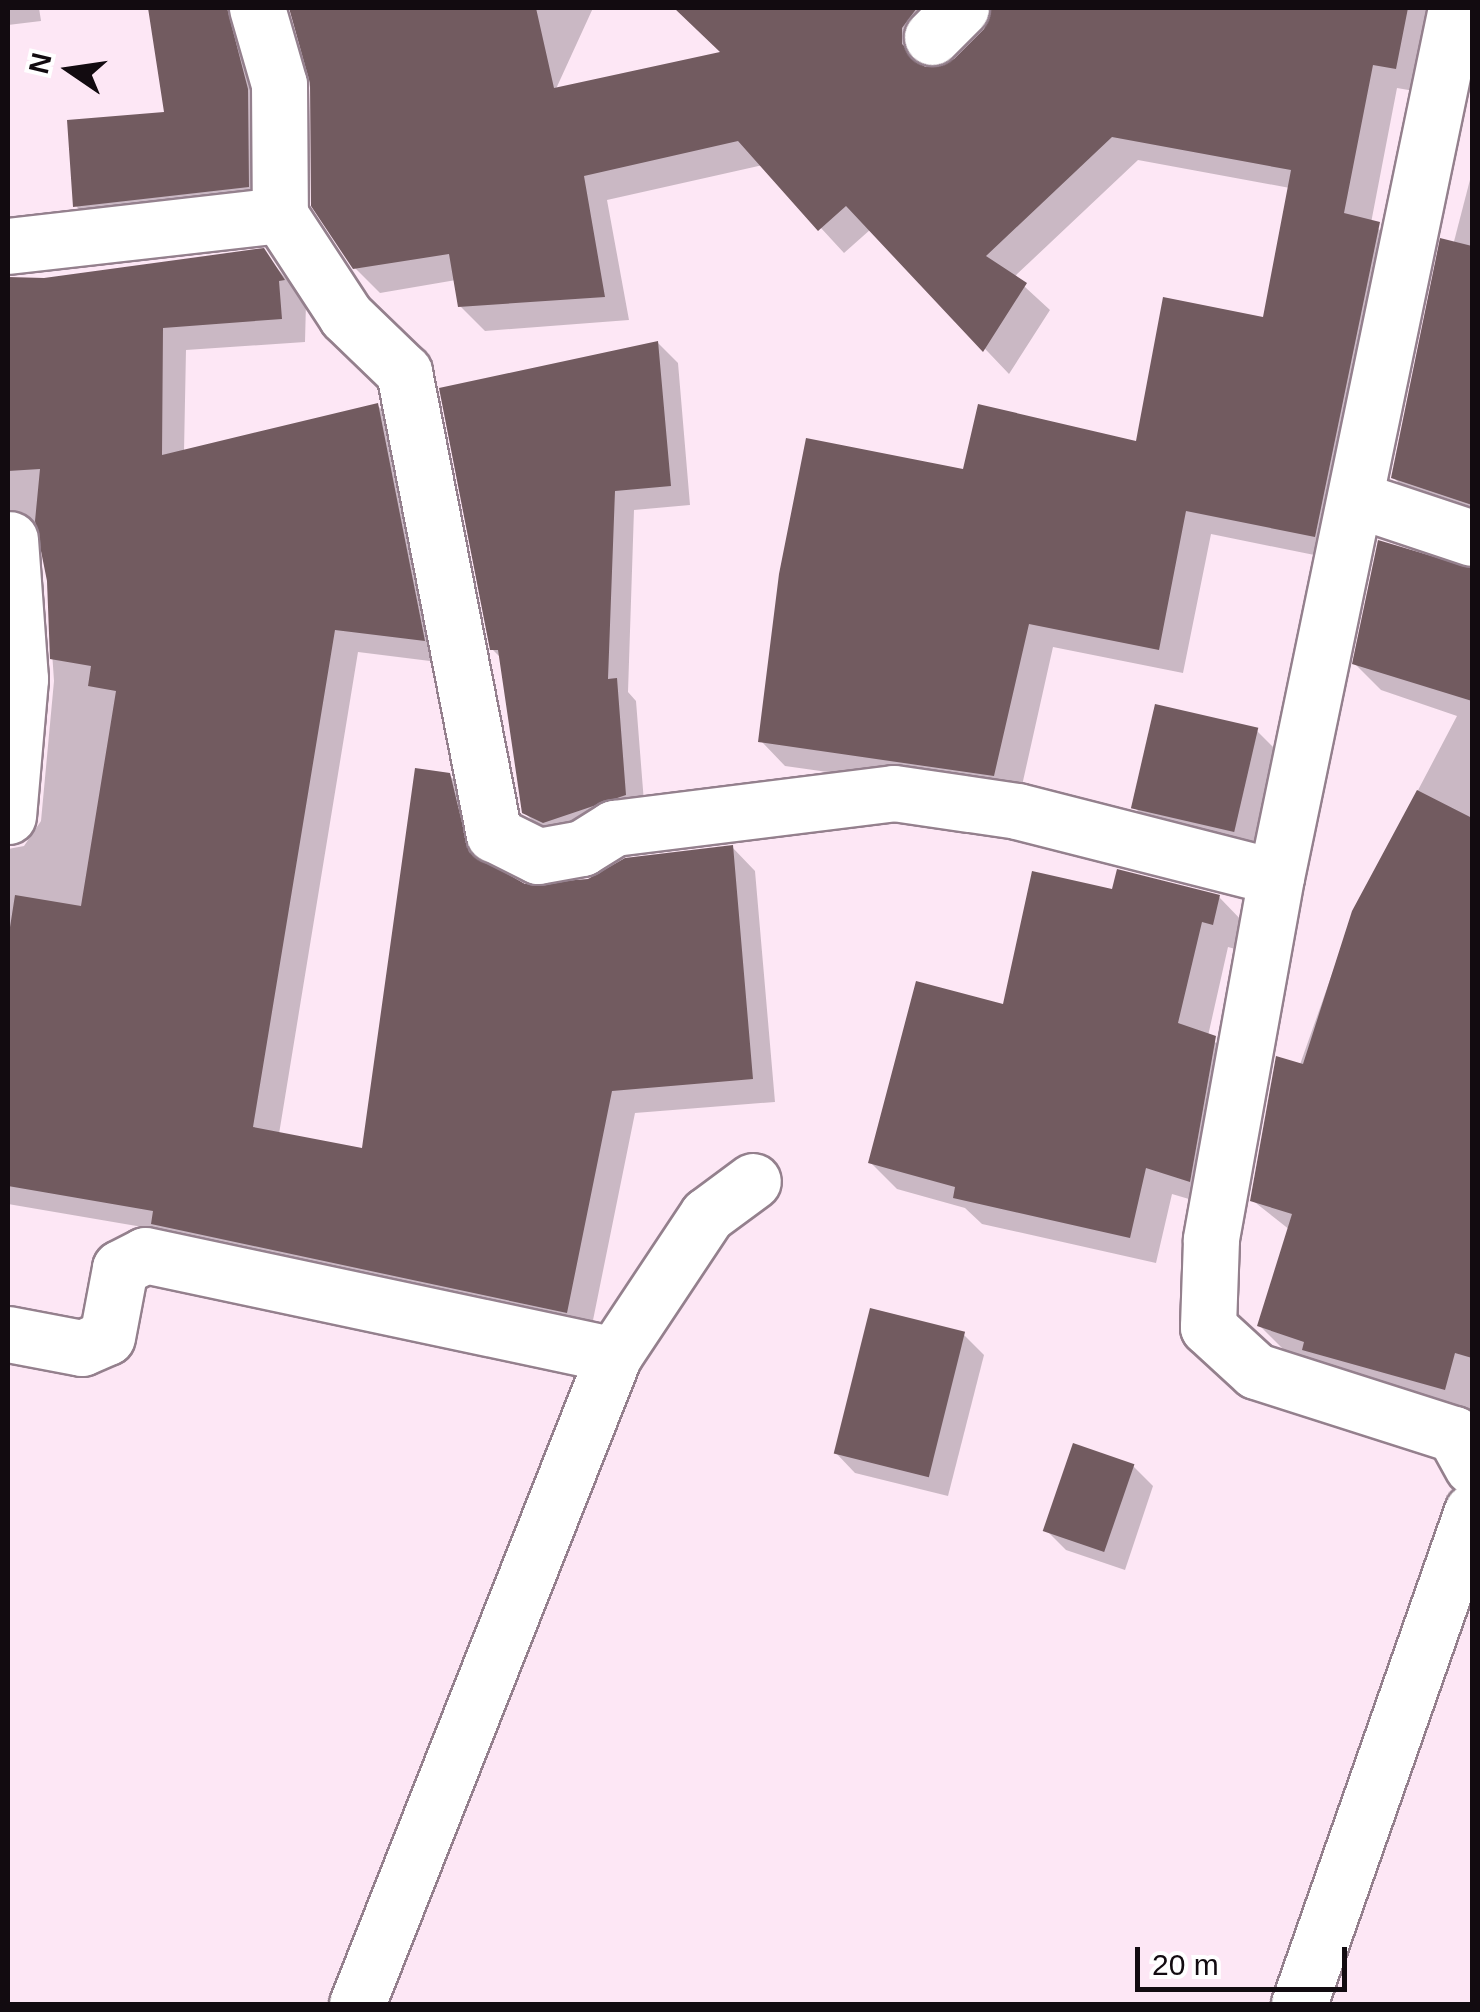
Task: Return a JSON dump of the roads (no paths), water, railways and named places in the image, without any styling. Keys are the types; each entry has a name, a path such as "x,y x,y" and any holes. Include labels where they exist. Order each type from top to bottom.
{"street":[{"path":"256,8 278,84 280,215 346,316 404,372 494,834 538,856 582,848 614,828 894,793 1016,812 1276,877"},
{"path":"1456,8 1276,877 1212,1240 1208,1328 1256,1371 1454,1434 1472,1466"},
{"path":"8,246 280,215"},
{"path":"1355,499 1472,538"},
{"path":"8,816 20,679 10,539"},
{"path":"357,2004 614,1355 707,1215 753,1181"},
{"path":"8,1334 82,1348 107,1337 120,1268 145,1256 614,1355"},
{"path":"1299,2004 1472,1511"}]}
